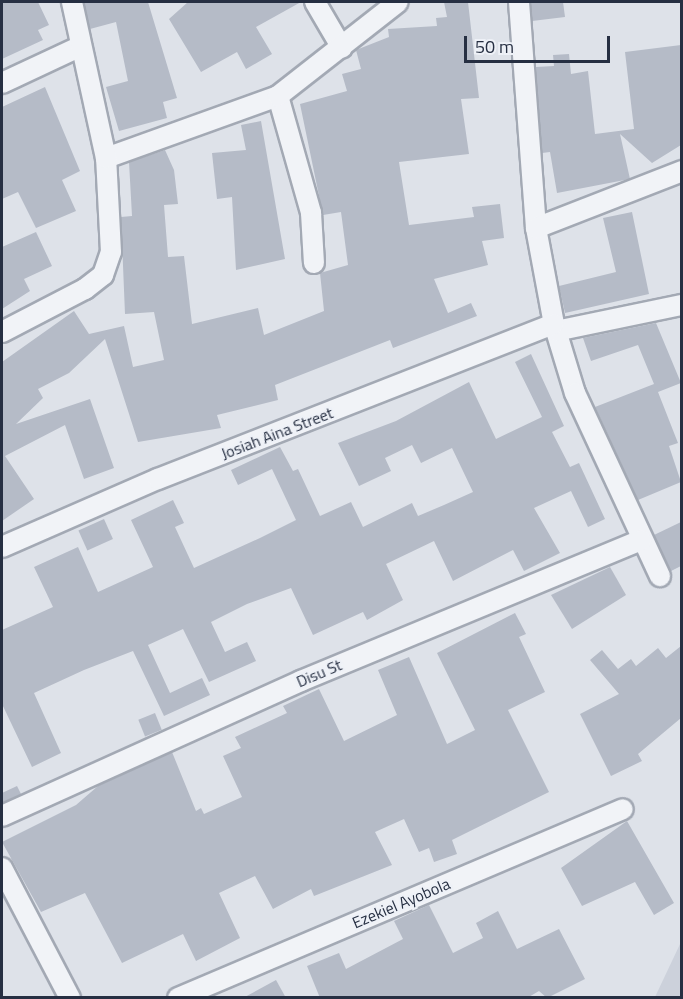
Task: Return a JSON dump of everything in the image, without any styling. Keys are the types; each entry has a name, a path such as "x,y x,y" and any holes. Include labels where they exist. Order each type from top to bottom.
{"street":[{"path":"2,332 103,275 111,252 106,158 79,47 72,2"},
{"path":"315,2 342,48"},
{"path":"106,158 278,96 398,2"},
{"path":"519,2 536,228 555,328 575,393 641,540 660,576"},
{"path":"2,83 79,47"},
{"path":"278,96 311,213 314,263"},
{"path":"536,228 681,171"},
{"name":"Josiah Aina Street","path":"2,547 158,480 555,328 681,305"},
{"name":"Disu St","path":"2,816 301,681 641,540"},
{"name":"Ezekiel Ayobola","path":"178,998 623,810"},
{"path":"2,868 70,998"}],"shaded area":[{"path":"681,942 681,997 655,997"}],"building":[{"path":"2,2 38,2 49,25 38,30 43,40 2,59"},
{"path":"84,2 148,2 177,98 163,102 167,118 119,131 106,87 128,81 116,22 90,29"},
{"path":"188,2 301,2 256,27 272,54 246,69 237,52 201,72 169,19"},
{"path":"444,2 468,2 479,98 461,99 469,154 399,162 409,225 474,217 472,207 500,204 504,238 482,241 488,265 434,279 448,313 471,303 477,316 393,348 390,340 275,385 278,400 217,415 221,428 138,442 105,339 69,373 38,389 43,398 16,424 90,399 114,468 84,479 65,425 5,456 34,499 2,521 2,362 74,311 89,334 124,326 133,367 164,360 154,312 125,314 121,217 132,216 129,162 165,150 174,170 178,204 164,205 168,257 184,256 192,324 258,308 264,335 324,311 320,273 348,265 341,212 323,215 300,104 347,91 342,74 361,69 356,50 389,37 388,29 437,26 436,18 447,17"},
{"path":"531,2 563,2 565,17 532,21"},
{"path":"681,45 681,145 652,163 620,134 630,179 557,193 550,152 542,153 536,67 554,66 553,55 569,54 571,74 588,71 595,134 634,129 625,52"},
{"path":"45,87 80,171 62,180 76,211 36,228 18,192 2,199 2,107"},
{"path":"261,121 285,259 236,270 232,197 217,199 212,153 246,150 241,125"},
{"path":"632,212 649,294 565,313 559,286 616,272 603,218"},
{"path":"36,232 52,266 24,279 30,291 2,309 2,247"},
{"path":"656,323 681,383 658,392 678,443 669,446 681,482 638,500 595,407 654,384 638,345 591,361 583,338"},
{"path":"531,354 564,426 552,432 570,467 579,463 605,519 588,527 571,491 534,508 560,553 524,571 513,550 453,581 434,541 386,564 403,600 367,620 363,612 313,635 291,588 247,604 211,622 225,652 247,642 256,661 209,682 183,629 148,645 170,693 202,678 210,695 164,716 133,651 84,670 34,693 61,753 32,767 2,704 2,630 53,607 34,567 78,547 98,592 153,567 131,520 173,500 184,523 175,527 194,568 260,538 296,520 272,469 238,485 231,470 280,447 293,471 298,469 320,516 351,502 363,527 412,503 418,516 444,505 473,492 452,448 421,463 412,445 385,458 391,471 359,486 338,443 396,421 469,382 496,439 542,417 515,362"},
{"path":"104,519 113,539 87,550 78,530"},
{"path":"681,522 681,566 671,571 654,535"},
{"path":"610,567 626,595 572,629 551,595"},
{"path":"515,613 526,634 519,637 545,692 508,710 549,792 452,840 457,854 434,862 429,848 419,852 404,819 375,832 392,865 314,896 311,889 273,909 255,876 219,893 240,938 196,961 183,934 122,963 85,893 41,912 2,842 76,805 98,786 172,752 196,811 201,808 204,814 242,797 223,756 241,748 235,737 287,713 283,706 319,689 344,741 397,715 378,670 409,657 447,744 475,730 437,653"},
{"path":"681,646 681,718 638,754 642,761 611,776 580,714 619,694 590,660 602,650 618,669 631,659 636,666 658,648 666,658"},
{"path":"155,713 162,730 145,736 138,720"},
{"path":"17,786 21,794 2,803 2,793"},
{"path":"627,821 674,903 654,915 635,882 582,906 561,868"},
{"path":"429,905 453,953 483,938 476,923 498,911 517,949 559,929 585,979 547,998 539,991 527,998 320,998 307,966 339,953 346,969 403,939 394,921"},
{"path":"276,980 286,998 243,998"}]}
